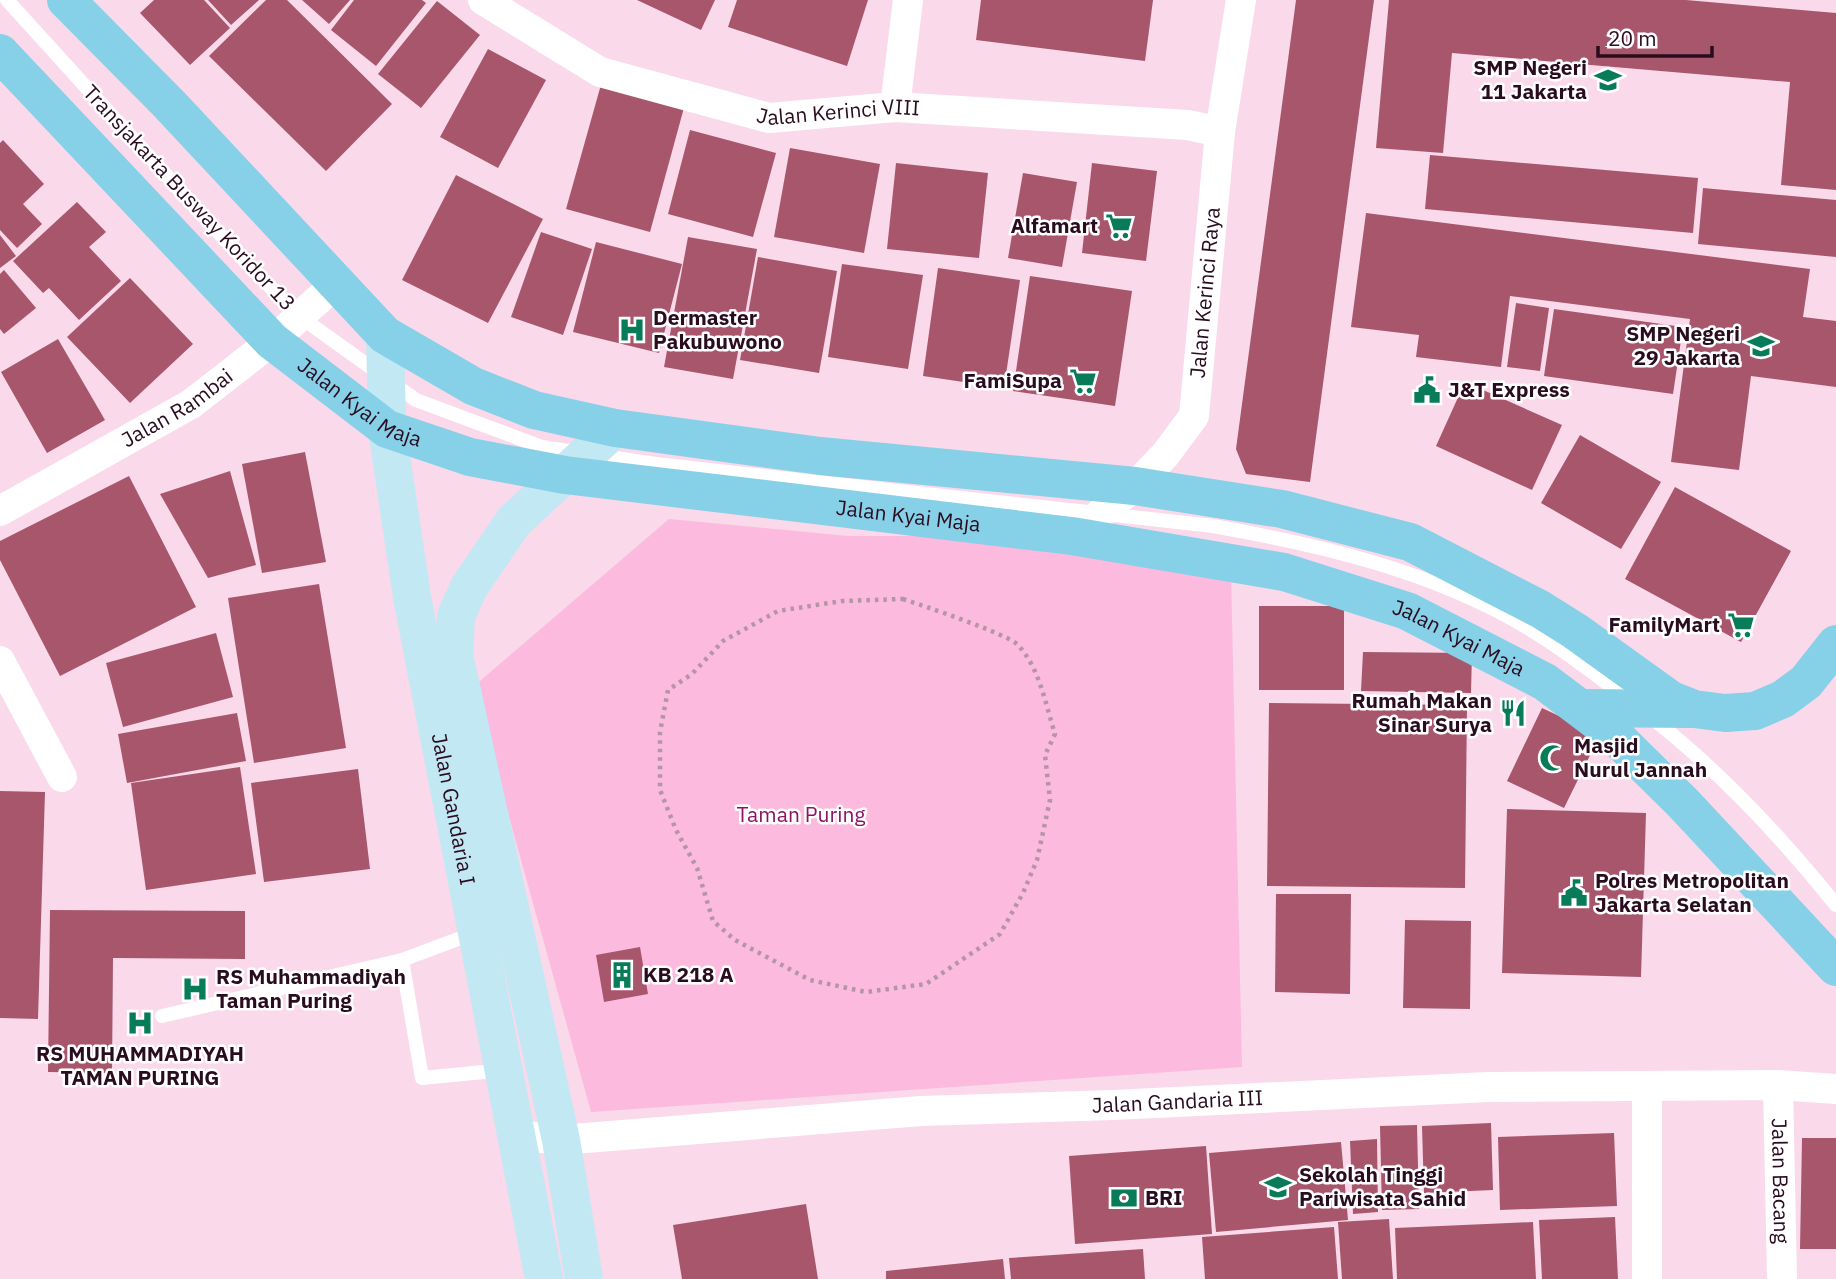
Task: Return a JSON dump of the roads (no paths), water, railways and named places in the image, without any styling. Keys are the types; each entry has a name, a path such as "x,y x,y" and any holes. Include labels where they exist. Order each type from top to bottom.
{"main road":[{"path":"66,0 170,105 385,335 473,386 534,410 615,428 820,456 1135,486 1282,509 1410,542 1540,609 1671,700 1694,709"},
{"name":"Jalan Kyai Maja","path":"0,53 272,341 387,429 470,457 565,475 1072,536 1283,572 1407,611 1545,681 1610,730 1683,803 1836,967"},
{"name":"Jalan Gandaria I","path":"385,335 387,429 412,597 544,1279"},
{"name":"Jalan Gandaria I","path":"584,1279 561,1140 454,655 456,616 469,587 514,521 615,428"},
{"path":"1581,708 1694,709 1725,713 1755,711 1783,699 1807,681 1836,644"}],"street":[{"name":"Jalan Kerinci VIII","path":"482,0 600,72 769,118 895,107 1188,125 1220,132"},
{"path":"895,107 908,0"},
{"name":"Jalan Kerinci Raya","path":"1072,536 1135,486 1165,455 1194,416 1220,132 1241,0"},
{"name":"Jalan Rambai","path":"0,511 191,404 272,341 338,282"},
{"path":"0,661 62,777"},
{"name":"Jalan Gandaria III","path":"517,1135 561,1140 921,1111 1113,1105 1489,1087 1778,1085 1836,1089"},
{"name":"Jalan Bacang","path":"1778,1085 1782,1279"},
{"path":"1647,1087 1647,1279"}],"lane":[{"name":"Transjakarta Busway Koridor 13","path":"7,0 295,313 416,400 542,447 656,464 1213,526 1285,539 1378,564 1463,595 1525,626 1587,666 1664,727 1730,788 1810,873 1836,905"},
{"path":"162,1016 402,960 476,933"},
{"path":"402,960 422,1079 504,1070"}],"place":[{"name":"SMP Negeri 11 Jakarta","path":"1608,80"},
{"name":"Alfamart","path":"1119,226"},
{"name":"Dermaster Pakubuwono","path":"632,330"},
{"name":"SMP Negeri 29 Jakarta","path":"1761,346"},
{"name":"FamiSupa","path":"1083,381"},
{"name":"J&T Express","path":"1427,390"},
{"name":"FamilyMart","path":"1741,625"},
{"name":"Rumah Makan Sinar Surya","path":"1513,713"},
{"name":"Masjid Nurul Jannah","path":"1553,758"},
{"name":"Polres Metropolitan Jakarta Selatan","path":"1574,893"},
{"name":"KB 218 A","path":"622,975"},
{"name":"RS Muhammadiyah Taman Puring","path":"195,989"},
{"name":"RS MUHAMMADIYAH TAMAN PURING","path":"140,1023"},
{"name":"Sekolah Tinggi Pariwisata Sahid","path":"1278,1187"},
{"name":"BRI","path":"1124,1198"}],"park label":[{"name":"Taman Puring","path":"801,815"}]}
